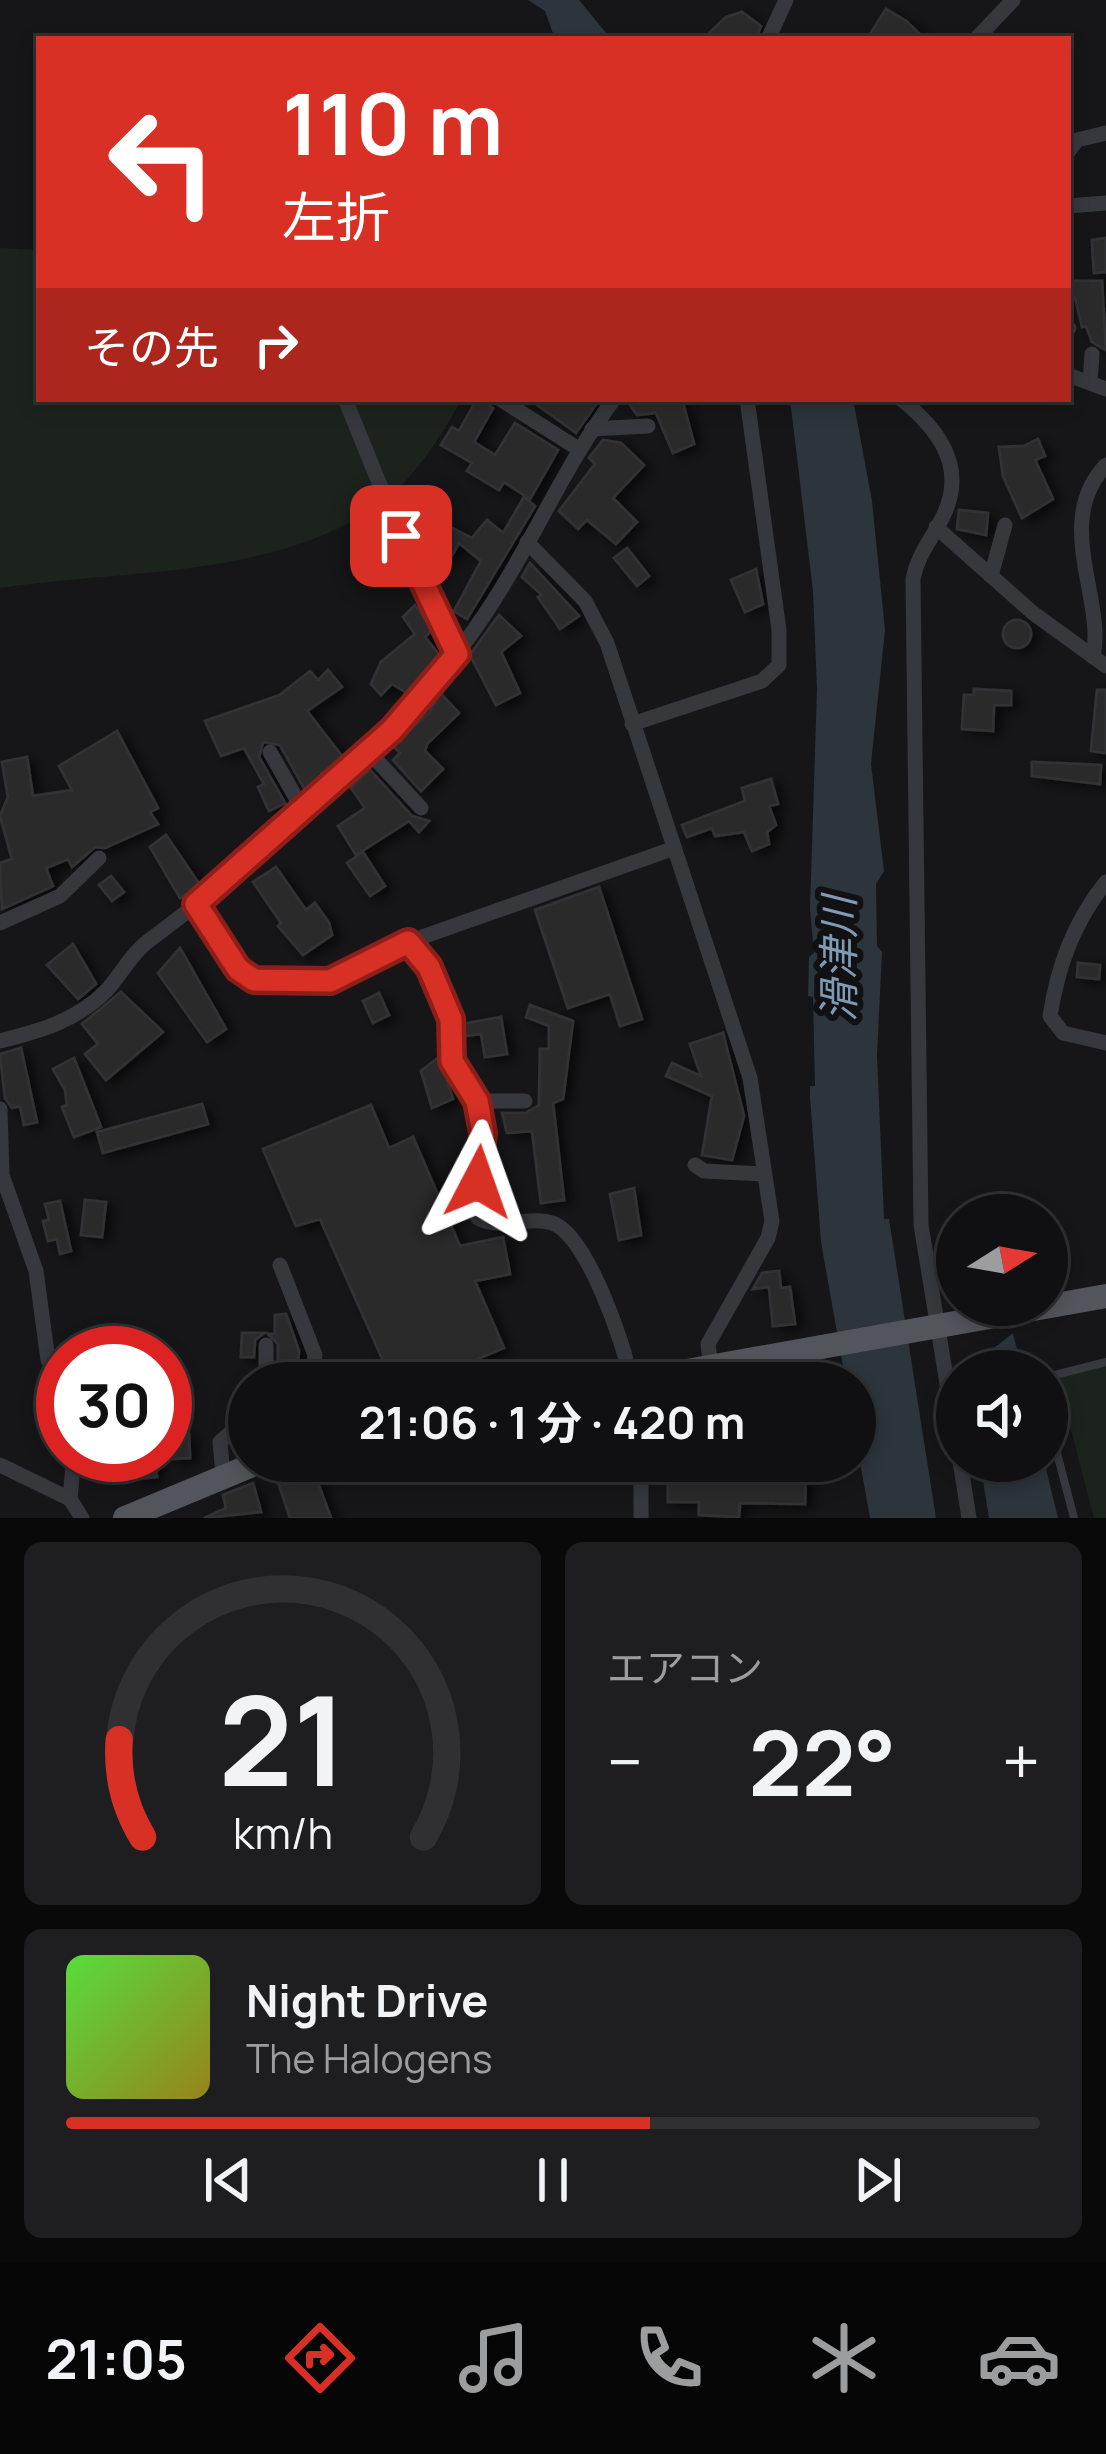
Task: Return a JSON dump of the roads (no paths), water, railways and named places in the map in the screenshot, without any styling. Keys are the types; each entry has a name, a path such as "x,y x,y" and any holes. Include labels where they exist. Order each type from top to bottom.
{"main road":[{"path":"738,1362 1106,1296"},
{"path":"125,1518 228,1472"}],"street":[{"path":"769,36 786,0"},
{"path":"979,36 1013,0"},
{"path":"1071,148 1077,140 1106,133"},
{"path":"1071,206 1106,202"},
{"path":"1092,354 1098,385"},
{"path":"346,402 416,571 457,654"},
{"path":"505,402 578,448"},
{"path":"0,1041 58,1026 105,992 138,949 369,752 457,654 527,542 578,448 612,402"},
{"path":"632,724 762,681 778,665 779,630 747,402"},
{"path":"905,402 942,439 950,466 950,493 917,559 914,579 917,1114 921,1225 936,1356"},
{"path":"592,429 648,426"},
{"path":"1099,662 1100,613 1084,542 1088,502 1106,465"},
{"path":"991,576 1006,525"},
{"path":"936,526 1099,662"},
{"path":"527,542 585,601 607,643 750,1078 772,1221 768,1238 708,1344 710,1362"},
{"path":"270,752 304,812"},
{"path":"369,752 421,808"},
{"path":"196,904 238,969 254,980 330,981 408,942 672,849"},
{"path":"0,923 60,896 100,858"},
{"path":"1105,885 1084,911 1058,967 1050,1016 1063,1033 1106,1043"},
{"path":"408,942 436,982 451,1019 452,1061 477,1101 483,1133 478,1218 488,1224 548,1220 565,1228 616,1325 628,1362"},
{"path":"477,1101 525,1101"},
{"path":"0,1109 2,1174 36,1271 44,1326"},
{"path":"695,1165 704,1171 764,1174"},
{"path":"280,1265 315,1354 312,1362"},
{"path":"266,1345 266,1362"},
{"path":"223,1474 220,1442 228,1435"},
{"path":"0,1465 70,1499 82,1518"},
{"path":"70,1499 72,1482"},
{"path":"640,1518 641,1482"},
{"path":"963,1482 969,1518"}],"lane":[{"path":"1068,1372 1106,1362"},
{"path":"1065,1482 1074,1518"}],"water":[{"path":"528,0 579,0 609,36 554,36 545,11"},
{"name":"滑津川","path":"790,402 854,402 872,501 885,630 871,764 884,871 876,884 877,946 882,952 877,1055 884,1219 889,1219 936,1518 870,1518 864,1482 876,1482 876,1362 842,1362 821,1242 810,1097 810,1086 815,1086 813,997 808,996 809,957 814,953 810,909 817,689 813,591"},
{"path":"1013,1333 1017,1350 992,1350"},
{"path":"983,1482 1049,1482 1058,1518 989,1518"}]}
